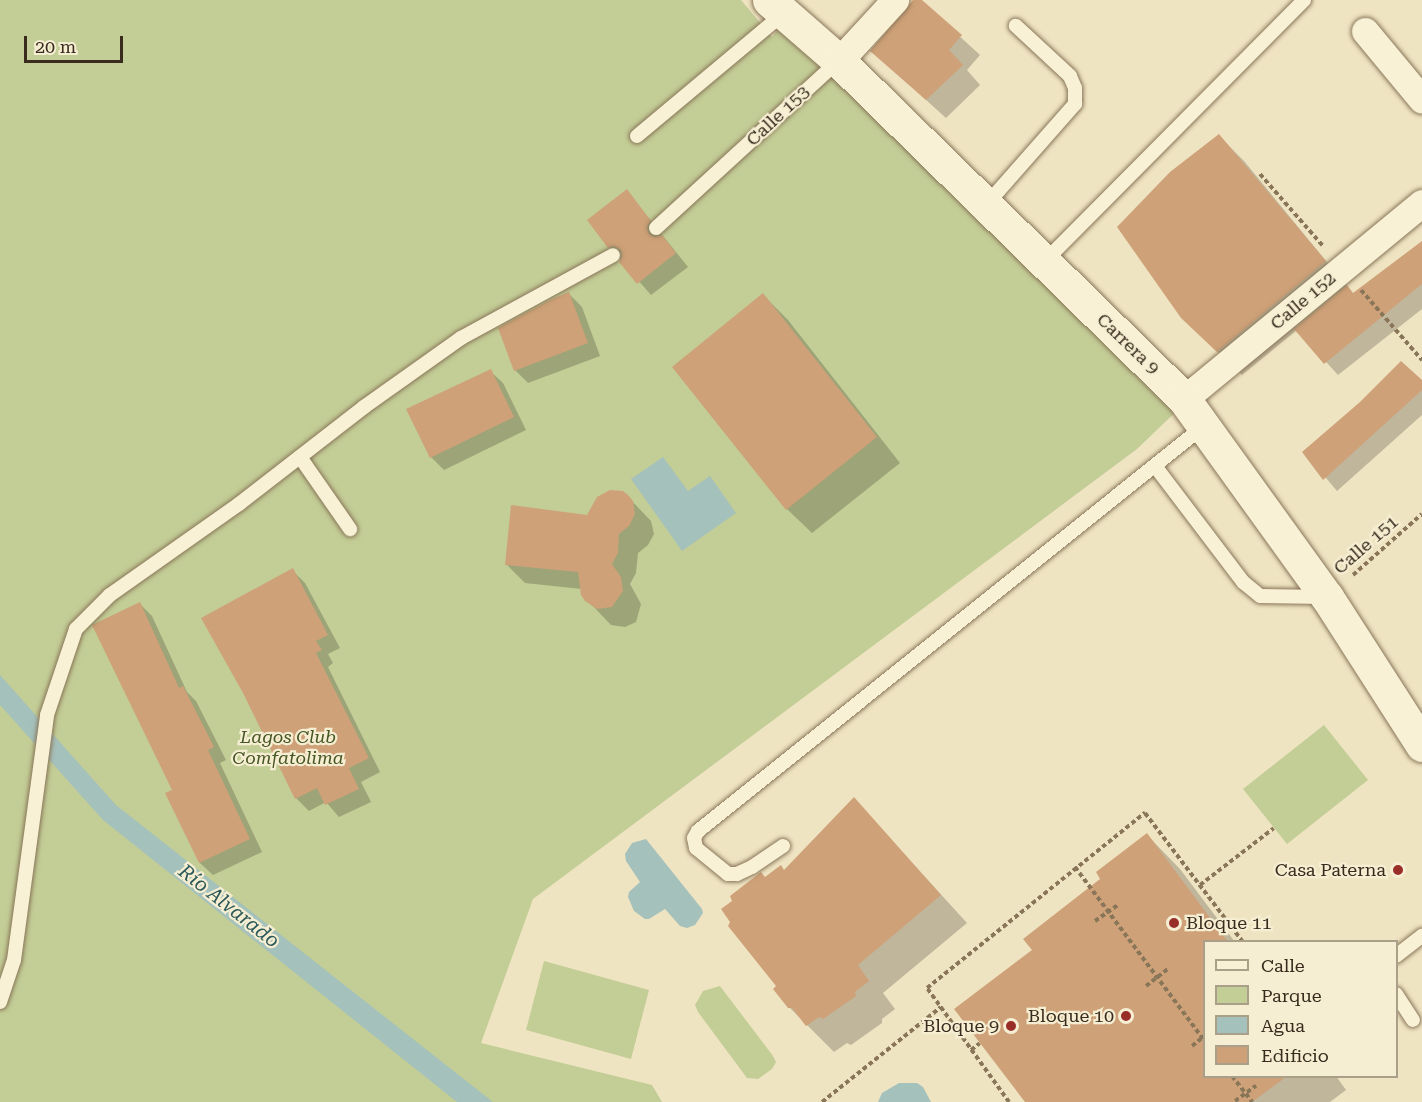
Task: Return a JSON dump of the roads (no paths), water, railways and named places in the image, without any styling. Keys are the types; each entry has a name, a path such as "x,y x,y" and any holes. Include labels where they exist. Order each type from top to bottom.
{"street":[{"name":"Calle 153","path":"838,61 895,0"},
{"name":"Carrera 9","path":"776,7 838,61 1184,399 1327,597 1422,745"},
{"path":"1365,31 1422,100"},
{"name":"Calle 152","path":"1184,399 1422,203"}],"lane":[{"path":"1044,262 1304,0"},
{"path":"637,136 776,7"},
{"path":"986,205 1075,104 1076,88 1070,76 1016,26"},
{"name":"Calle 153","path":"656,228 838,61"},
{"path":"0,1002 14,960 47,715 76,629 110,595 461,338 613,255"},
{"path":"783,846 752,867 737,874 728,874 696,848 694,838 698,831 1204,426"},
{"path":"300,457 350,529"},
{"path":"1155,466 1243,582 1260,596 1327,597"},
{"path":"1398,954 1422,936"},
{"path":"1398,997 1413,1020"}],"water":[{"path":"663,457 688,491 710,476 736,513 682,551 631,479"},
{"name":"Río Alvarado","path":"0,675 116,805 493,1102 457,1102 103,820 0,705"},
{"path":"646,839 702,909 703,913 695,925 687,928 680,926 665,909 649,919 645,919 634,911 628,897 629,892 640,882 626,861 625,854 632,843"},
{"path":"899,1083 917,1083 923,1087 931,1102 878,1102 882,1093"}],"place":[{"name":"Casa Paterna","path":"1398,870"},
{"name":"Bloque 11","path":"1174,923"},
{"name":"Bloque 10","path":"1126,1016"},
{"name":"Bloque 9","path":"1011,1026"}],"park label":[{"name":"Lagos Club Comfatolima","path":"288,748"}]}
